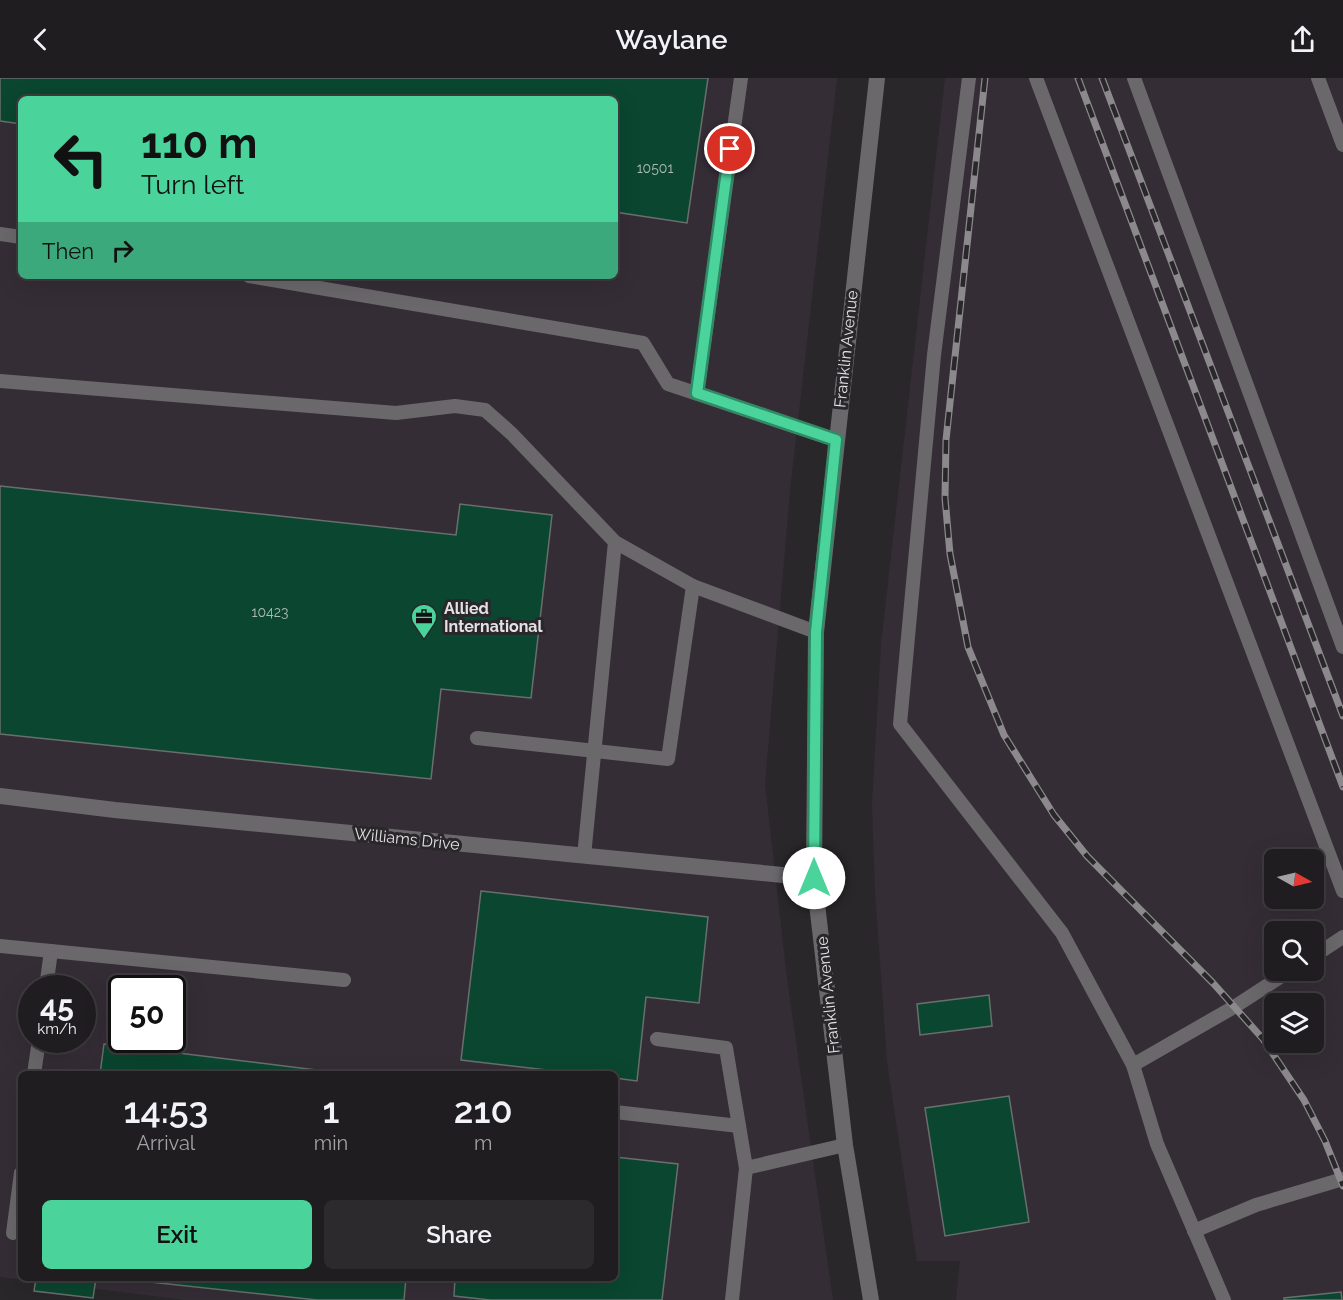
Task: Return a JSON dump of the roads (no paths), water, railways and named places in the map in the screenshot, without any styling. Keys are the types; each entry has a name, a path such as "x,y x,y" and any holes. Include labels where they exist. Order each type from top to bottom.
{"main road":[{"name":"Franklin Avenue","path":"871,1300 845,1145 814,878 816,632 877,78"},
{"name":"Williams Drive","path":"0,796 127,811 814,878"}],"lane":[{"path":"697,393 741,78"},
{"path":"969,78 934,355 900,724 1062,933 1133,1065 1157,1144 1224,1300"},
{"path":"1036,78 1343,891"},
{"path":"1134,78 1343,647"},
{"path":"1318,78 1343,145"},
{"path":"0,234 18,237"},
{"path":"267,279 643,343 668,384 836,440"},
{"path":"0,381 396,413 455,406 485,410 512,434 615,542 693,586 816,632"},
{"path":"584,856 615,542"},
{"path":"477,738 668,759 693,586"},
{"path":"1324,949 1343,937"},
{"path":"0,946 344,980"},
{"path":"48,975 51,951"},
{"path":"1133,1065 1234,1007 1274,981"},
{"path":"657,1039 726,1048 746,1168 732,1300"},
{"path":"34,1071 37,1053"},
{"path":"618,1112 739,1126"},
{"path":"746,1168 845,1145"},
{"path":"1194,1231 1256,1205 1343,1179"},
{"path":"13,1233 18,1196"}],"railway":[{"path":"985,78 946,440 945,498 950,554 968,647 1004,735 1054,815 1087,856 1213,983 1263,1039 1304,1100 1325,1141 1343,1186"},
{"path":"1078,78 1343,787"},
{"path":"1102,78 1343,716"}],"place":[{"name":"Allied International","path":"424,640"}]}
